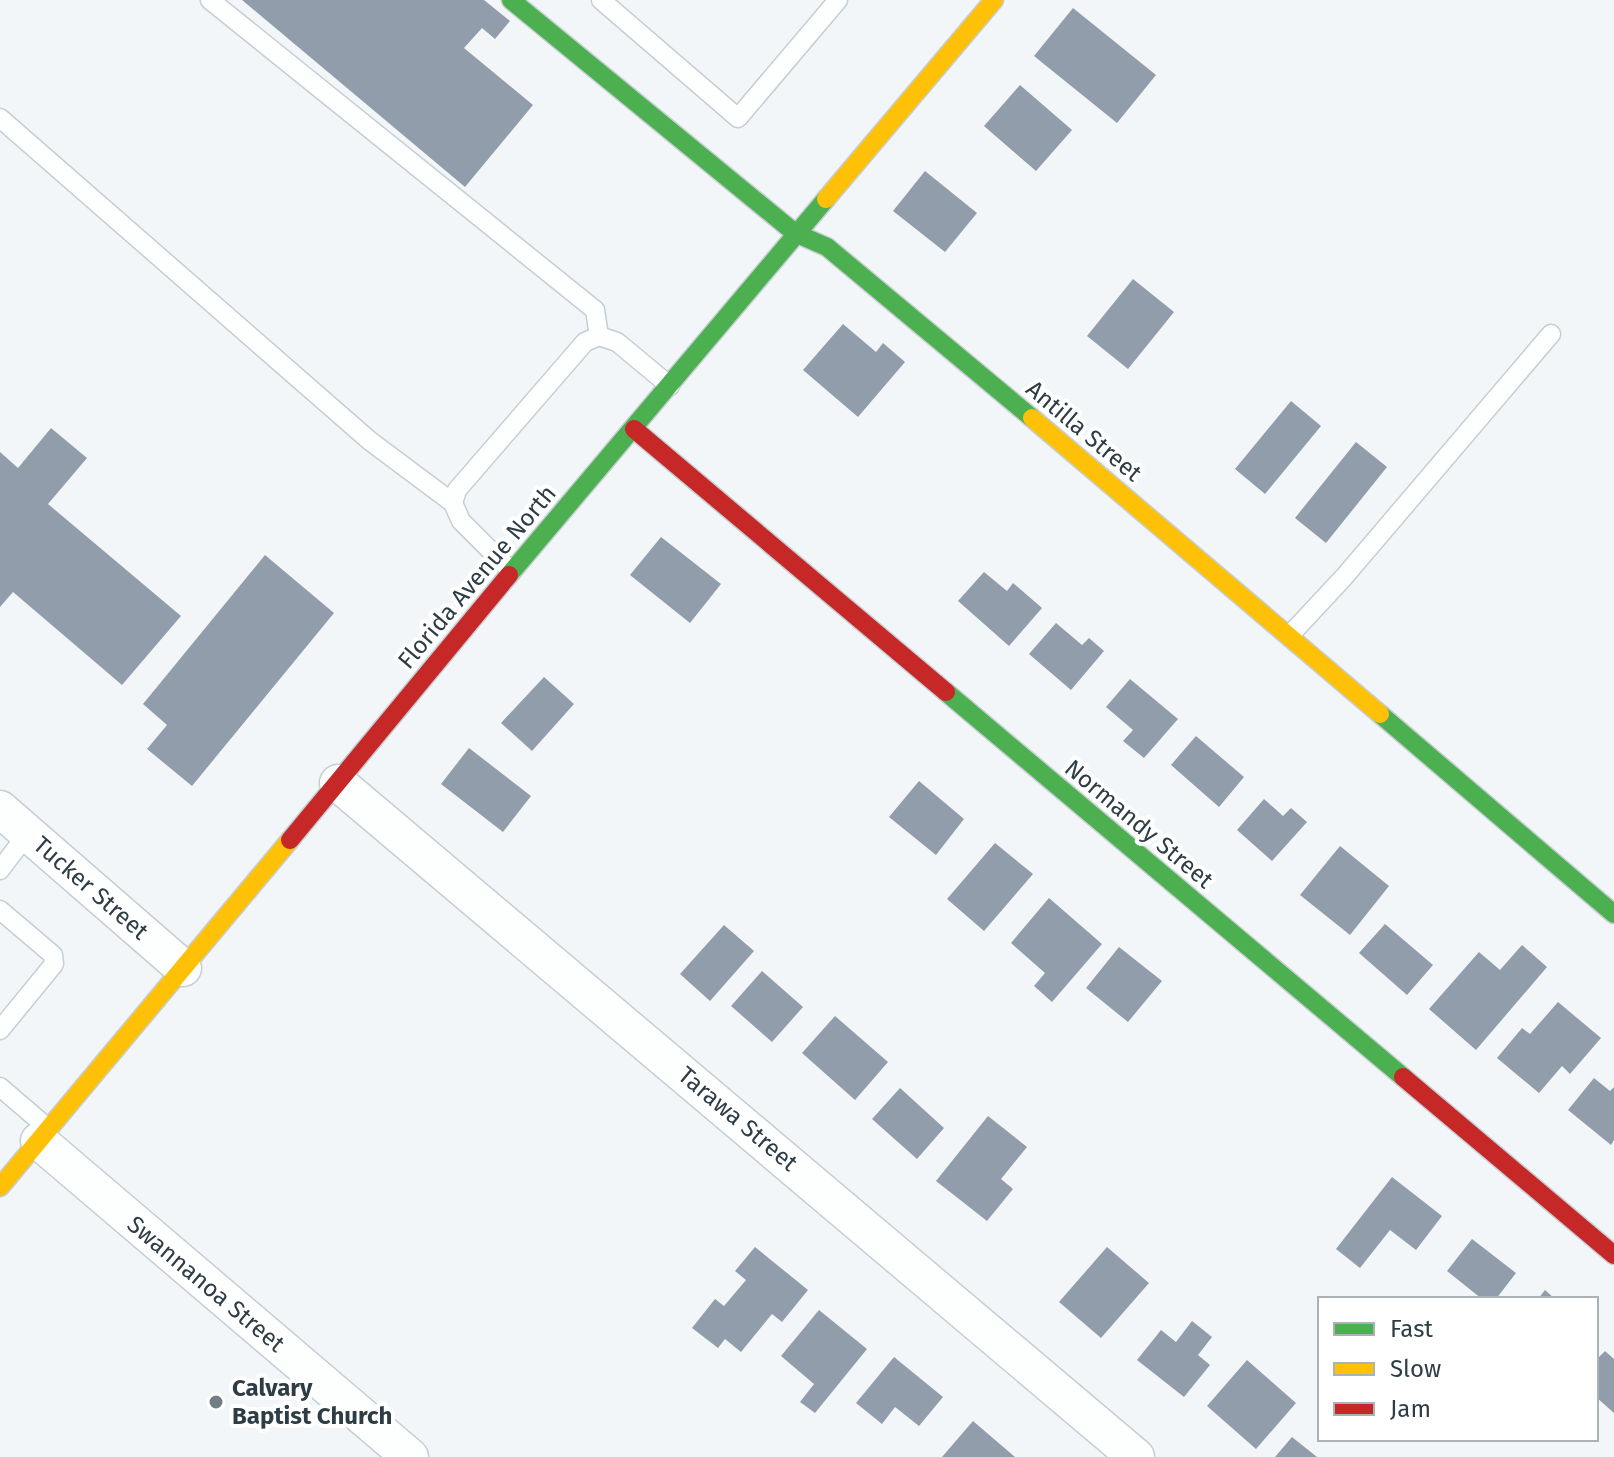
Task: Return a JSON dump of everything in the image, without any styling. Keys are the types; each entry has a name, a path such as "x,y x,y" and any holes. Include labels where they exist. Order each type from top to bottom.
{"street":[{"name":"Antilla Street","path":"511,0 795,233 827,247 1614,914"},
{"name":"Florida Avenue North","path":"0,1187 795,233 994,0"},
{"name":"Normandy Street","path":"634,429 1614,1255"},
{"name":"Tarawa Street","path":"338,783 1136,1457"},
{"name":"Tucker Street","path":"0,809 183,968"},
{"name":"Swannanoa Street","path":"44,1135 410,1457"}],"lane":[{"path":"210,0 595,310 599,336"},
{"path":"601,0 738,118 838,0"},
{"path":"0,118 370,441 453,503 461,521 512,572"},
{"path":"1289,636 1344,577 1551,334"},
{"path":"453,503 457,490 585,342 599,336 617,342 670,386"},
{"path":"0,870 28,833"},
{"path":"0,910 53,955 54,964 0,1030"},
{"path":"0,1087 44,1135"}],"building":[{"path":"242,0 484,0 510,21 495,39 482,28 464,48 533,105 465,187"},
{"path":"1073,8 1156,75 1117,123 1034,56"},
{"path":"1020,85 1072,130 1036,171 984,126"},
{"path":"925,171 977,213 945,252 893,211"},
{"path":"1133,279 1174,312 1128,369 1087,336"},
{"path":"843,324 876,352 883,343 905,362 858,417 803,370"},
{"path":"1291,401 1321,426 1265,494 1235,469"},
{"path":"51,428 87,458 48,504 181,616 122,685 13,592 0,607 0,452 18,468"},
{"path":"1356,442 1387,467 1326,543 1295,518"},
{"path":"661,537 721,584 690,623 630,575"},
{"path":"265,555 334,613 192,786 147,749 167,725 143,704"},
{"path":"984,572 1007,591 1013,583 1042,608 1009,646 958,601"},
{"path":"1056,623 1082,645 1089,638 1104,651 1071,690 1029,654"},
{"path":"544,677 574,704 532,751 501,723"},
{"path":"1130,679 1178,719 1144,758 1123,741 1133,730 1106,707"},
{"path":"1196,736 1244,777 1219,807 1171,765"},
{"path":"469,748 531,796 503,832 441,784"},
{"path":"919,781 964,819 936,855 889,817"},
{"path":"1264,799 1283,816 1291,808 1307,822 1272,861 1237,830"},
{"path":"995,843 1033,874 984,931 947,899"},
{"path":"1340,846 1389,886 1350,935 1300,895"},
{"path":"1049,898 1102,944 1052,1002 1034,986 1045,973 1011,943"},
{"path":"1385,924 1433,965 1407,995 1359,953"},
{"path":"724,925 754,951 710,1001 680,974"},
{"path":"1522,945 1547,967 1476,1050 1429,1009 1479,952 1500,970"},
{"path":"1119,947 1162,981 1128,1022 1086,988"},
{"path":"762,971 803,1007 772,1042 731,1006"},
{"path":"1558,1002 1601,1038 1570,1074 1562,1066 1539,1093 1497,1058 1522,1028 1530,1034"},
{"path":"835,1016 888,1062 855,1100 802,1053"},
{"path":"1594,1078 1610,1091 1614,1087 1614,1140 1611,1145 1568,1110"},
{"path":"900,1088 944,1128 917,1159 872,1119"},
{"path":"988,1116 1027,1147 1001,1179 1013,1189 987,1221 936,1181"},
{"path":"1392,1177 1442,1216 1416,1250 1390,1230 1360,1268 1336,1249"},
{"path":"1472,1239 1516,1273 1498,1297 1480,1297 1447,1271"},
{"path":"755,1247 808,1290 782,1322 772,1314 741,1352 725,1339 718,1348 692,1328 715,1299 724,1306 746,1280 735,1271"},
{"path":"1107,1247 1149,1283 1101,1338 1059,1302"},
{"path":"1545,1290 1553,1297 1540,1297"},
{"path":"819,1310 867,1349 815,1413 800,1402 814,1384 781,1356"},
{"path":"1192,1321 1212,1337 1198,1355 1210,1365 1184,1397 1137,1360 1161,1330 1176,1342"},
{"path":"1605,1351 1614,1359 1614,1413 1598,1399 1598,1358"},
{"path":"894,1357 943,1397 919,1426 895,1407 882,1424 856,1403"},
{"path":"1247,1360 1296,1403 1256,1449 1207,1406"},
{"path":"973,1421 1015,1457 942,1457"},
{"path":"1292,1437 1317,1457 1275,1457"}],"traffic: fast":[{"path":"511,0 795,233 827,247 1032,418"},
{"path":"509,575 826,199"},
{"path":"946,692 1403,1077"},
{"path":"1380,714 1614,914"}],"traffic: slow":[{"path":"826,199 994,0"},
{"path":"1032,418 1380,714"},
{"path":"0,1187 290,840"}],"traffic: jam":[{"path":"634,429 946,692"},
{"path":"290,840 509,575"},
{"path":"1403,1077 1614,1255"}],"place":[{"name":"Calvary Baptist Church","path":"216,1402"}]}
